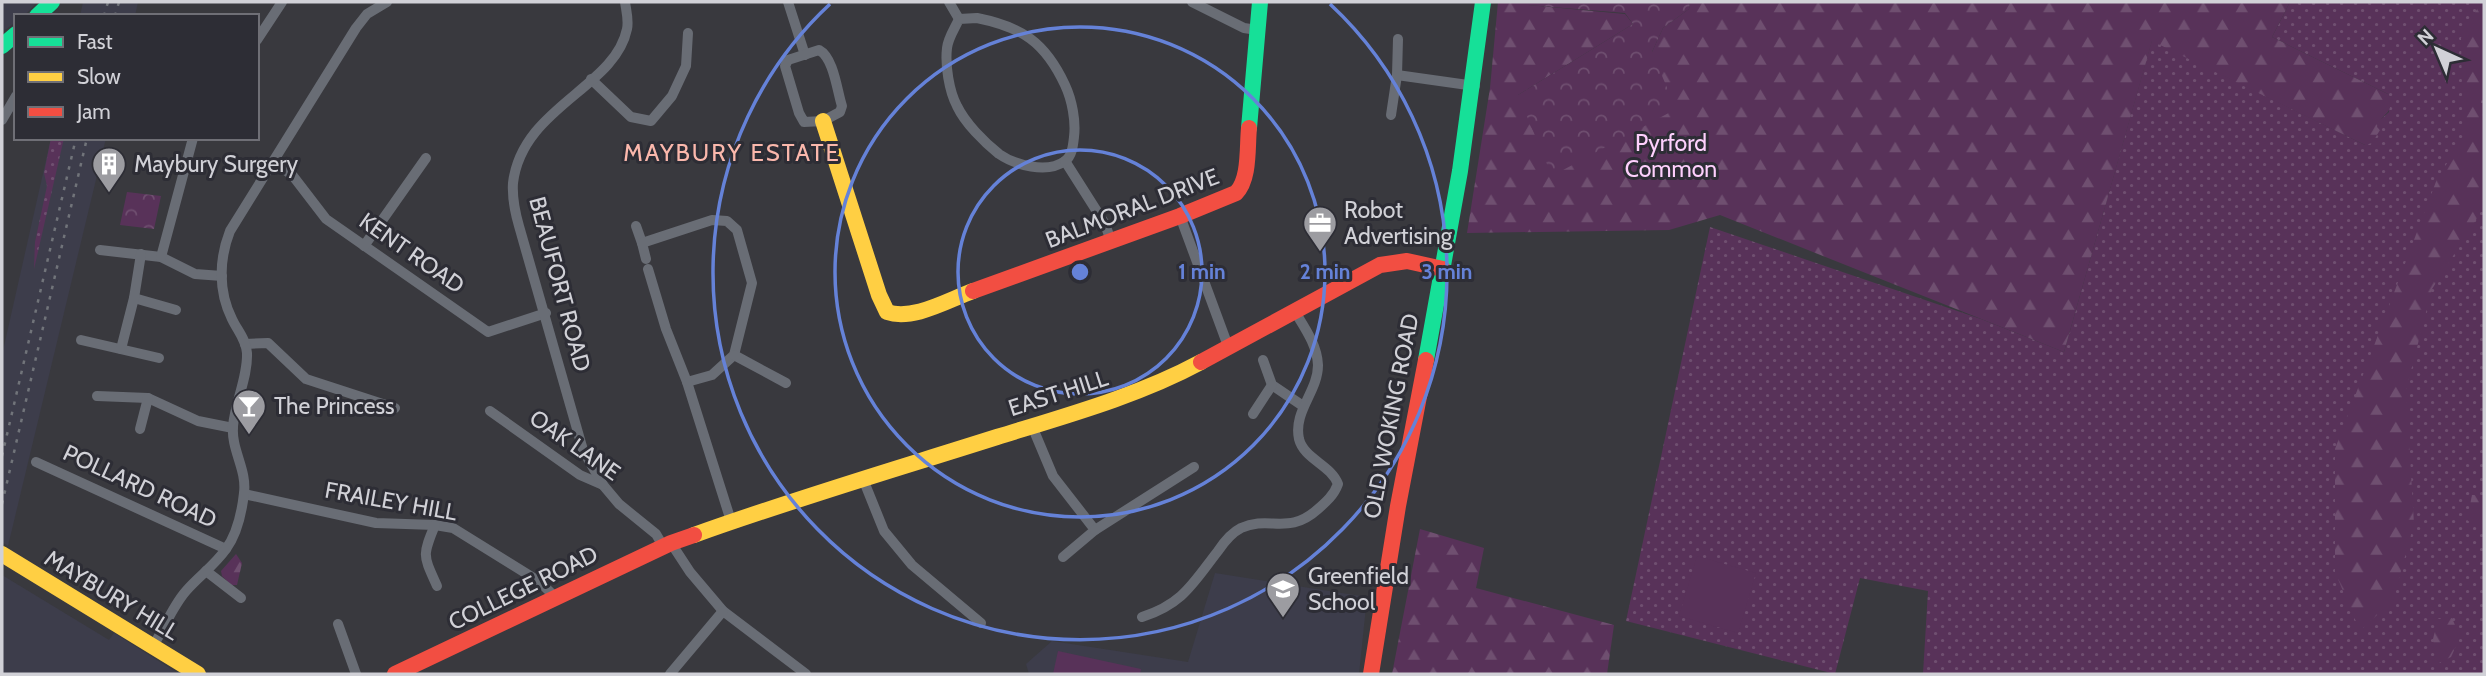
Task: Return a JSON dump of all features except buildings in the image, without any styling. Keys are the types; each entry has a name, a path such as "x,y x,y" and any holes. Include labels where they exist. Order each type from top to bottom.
{"street":[{"path":"39,14 52,2"},
{"path":"259,37 282,2"},
{"path":"153,646 180,600 226,549 236,531 244,494 245,476 234,446 233,428 246,363 245,344 228,309 221,260 230,231 356,28 367,14 387,2"},
{"name":"BEAUFORT ROAD","path":"603,485 583,450 519,226 513,183 518,162 527,143 544,121 605,66 619,48 627,29 625,2"},
{"path":"788,2 805,55"},
{"path":"948,2 959,19"},
{"path":"1192,2 1244,28 1257,30"},
{"name":"BALMORAL DRIVE","path":"823,121 878,295 887,312 896,316 916,312 1236,193 1242,187 1260,2"},
{"name":"OLD WOKING ROAD","path":"1371,674 1385,571 1475,86 1483,2"},
{"path":"977,18 1006,24 1034,40 1057,68 1069,93 1075,130 1072,152 1065,161 1050,167 1032,167 1000,155 962,114 956,105 948,75 947,47 959,19 977,18"},
{"path":"591,79 631,117 651,121 672,96 686,66 688,33"},
{"path":"1391,115 1397,75 1398,39"},
{"path":"819,50 824,53 842,106 840,111 823,121 804,122 785,66 788,60 819,50"},
{"path":"1397,75 1475,86"},
{"path":"2,120 14,99"},
{"path":"161,257 192,140"},
{"path":"364,246 426,158"},
{"name":"KENT ROAD","path":"274,161 293,176 326,219 488,332 546,313"},
{"path":"1065,161 1105,224 1111,241"},
{"path":"1180,216 1228,346"},
{"path":"642,243 712,220 727,221 737,230 752,283 734,355 712,375 687,382"},
{"path":"636,226 666,329 687,382 730,521"},
{"path":"100,250 161,257 195,274 222,276"},
{"path":"121,349 134,299 141,254"},
{"name":"EAST HILL","path":"667,544 730,521 1032,426 1167,380 1380,265 1407,261 1443,269"},
{"path":"134,299 176,310"},
{"path":"1142,617 1179,600 1228,537 1240,528 1265,524 1297,524 1308,518 1331,497 1338,484 1336,478 1308,453 1299,437 1298,420 1313,387 1318,367 1312,341 1294,310"},
{"path":"81,340 159,358"},
{"path":"245,344 268,343 306,379 395,408"},
{"path":"734,355 786,383"},
{"path":"1263,360 1272,384 1303,406"},
{"path":"1253,414 1272,384"},
{"path":"97,396 148,397 198,421 233,428"},
{"path":"140,429 148,397"},
{"name":"OAK LANE","path":"490,411 580,475 603,485 619,504 667,544 723,611 806,674"},
{"path":"1032,426 1053,476 1095,530"},
{"name":"POLLARD ROAD","path":"36,462 226,549"},
{"path":"1063,557 1095,530 1194,467"},
{"path":"863,479 884,531 912,565 981,623"},
{"name":"FRAILEY HILL","path":"244,494 376,523 453,528 540,582 555,597"},
{"path":"435,525 424,551 425,560 437,586"},
{"name":"COLLEGE ROAD","path":"395,674 667,544"},
{"name":"MAYBURY HILL","path":"2,554 198,674"},
{"path":"206,572 241,598"},
{"path":"670,674 723,611"},
{"path":"338,624 356,674"}],"shaded area":[{"path":"2,2 37,2 26,14 14,14 14,23 2,32"},
{"path":"83,2 138,2 135,14 80,14"},
{"path":"51,140 106,140 8,546 2,542 2,355"},
{"name":"Greenfield School","path":"1215,573 1367,597 1359,674 1029,674 1026,664 1052,641 1188,662"},
{"path":"2,575 109,640 114,633 179,674 2,674"}],"green space":[{"name":"Pyrford Common","path":"1498,2 1527,2 1528,5 1625,14 1633,24 1518,95 1652,52 1663,28 1689,9 1690,2 2290,2 2272,37 2388,94 2390,105 2379,122 2377,127 2380,130 2372,143 2365,145 2152,41 2064,352 1720,215 1669,230 1467,233 1490,88"},
{"path":"1527,2 1690,2 1689,9 1663,28 1652,52 1676,109 1552,176 1518,95 1633,24 1625,13 1527,5"},
{"path":"2290,2 2484,2 2484,674 1923,674 1928,591 1860,578 1835,674 1626,621 1710,227 1981,319 2064,352 2152,40 2365,145 2378,122 2389,112 2388,94 2272,37"},
{"path":"2481,2 2484,2 2484,94 2481,102 2484,124 2484,201 2476,220 2432,289 2406,390 2414,524 2393,600 2360,631 2335,572 2335,449 2437,179 2463,138 2461,38"},
{"path":"51,140 64,140 34,269 35,242 47,186 44,173"},
{"path":"127,192 161,196 154,229 120,225"},
{"path":"2472,495 2484,495 2483,532 2467,520"},
{"path":"1420,529 1484,548 1476,588 1614,625 1607,674 1392,674"},
{"path":"236,554 242,563 237,585 231,585 221,571"},
{"path":"1697,556 1756,573 1738,633 1679,616"},
{"path":"2452,618 2460,637 2451,657 2437,664 2433,639 2438,619"},
{"path":"1058,651 1141,669 1140,674 1053,674"}],"railway":[{"path":"105,14 108,2"},
{"path":"116,14 119,2"},
{"path":"2,456 76,140"},
{"path":"2,504 87,140"}],"traffic: fast":[{"path":"39,14 52,2"},
{"path":"1249,128 1260,2"},
{"path":"1426,360 1460,171 1483,2"},
{"path":"2,46 14,36"}],"traffic: slow":[{"path":"823,121 879,295 887,312 919,312 973,291"},
{"path":"694,535 1101,404 1152,385 1201,362"},
{"path":"2,554 198,674"}],"traffic: jam":[{"path":"973,291 1236,193 1246,171 1249,128"},
{"path":"1201,362 1380,265 1407,261 1443,269"},
{"path":"1371,674 1398,506 1426,360"},
{"path":"395,674 671,543 694,535"}],"place":[{"name":"Maybury Surgery","path":"109,194"},
{"name":"Robot Advertising","path":"1320,253"},
{"name":"The Princess","path":"249,436"},
{"name":"Greenfield School","path":"1283,619"}],"district":[{"name":"MAYBURY ESTATE","path":"732,152"}]}
